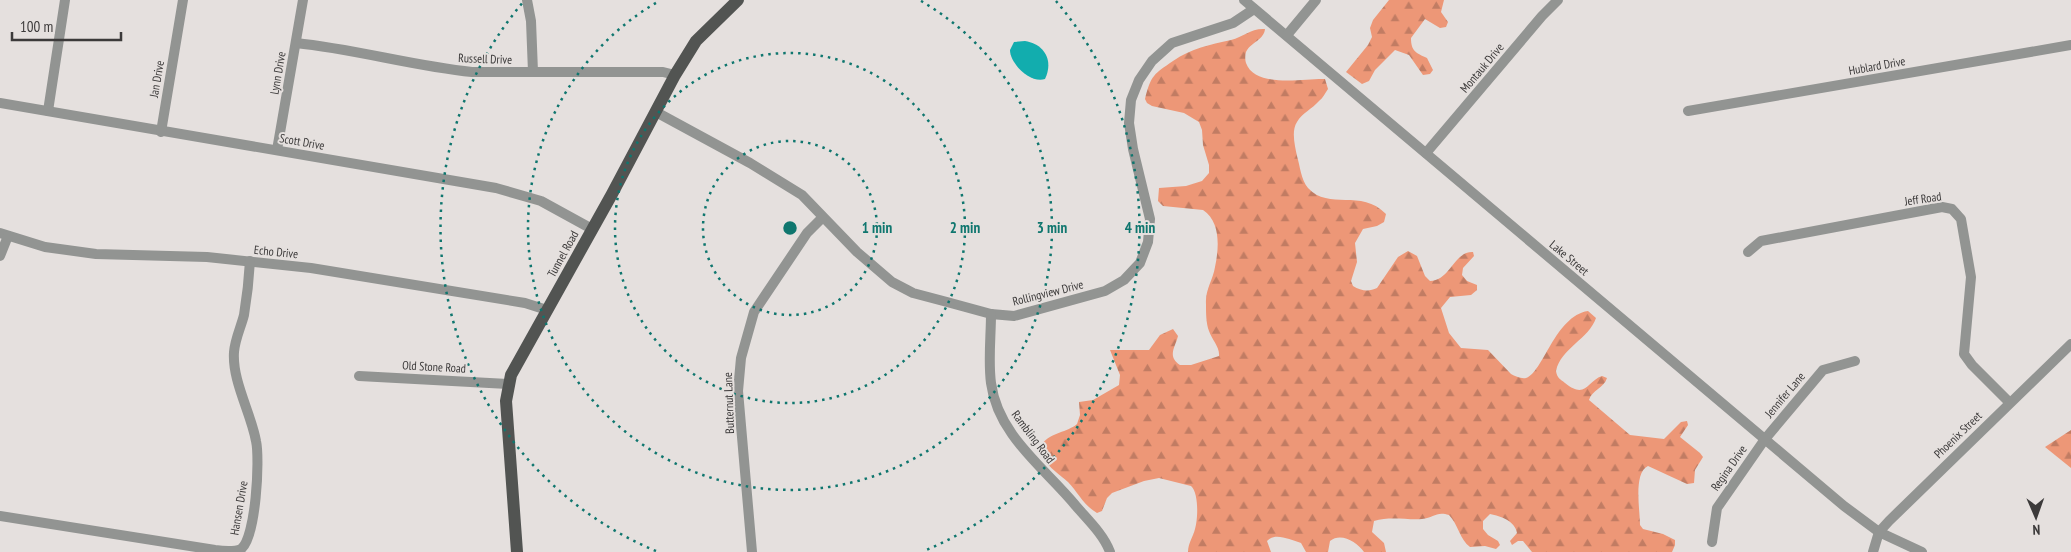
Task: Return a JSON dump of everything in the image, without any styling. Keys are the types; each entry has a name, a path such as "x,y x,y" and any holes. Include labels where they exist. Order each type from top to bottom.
{"main road":[{"name":"Tunnel Road","path":"517,552 506,401 508,384 521,355 592,229 675,74 696,41 738,0"}],"street":[{"path":"48,111 65,0"},
{"name":"Jan Drive","path":"161,132 183,0"},
{"name":"Lynn Drive","path":"277,150 303,0"},
{"path":"527,0 531,21 534,72"},
{"name":"Lake Street","path":"1244,0 1844,506 1879,532 1922,552"},
{"path":"1287,35 1316,0"},
{"name":"Montauk Drive","path":"1426,154 1542,16 1558,0"},
{"name":"Rollingview Drive","path":"656,112 776,177 802,195 822,218 857,252 892,282 913,292 991,314 1014,316 1105,291 1124,280 1140,263 1148,242 1150,219 1133,149 1129,123 1131,100 1138,80 1152,61 1172,43 1203,31 1233,24 1254,9"},
{"name":"Russell Drive","path":"296,43 325,46 446,70 472,72 663,72 675,74"},
{"name":"Hublard Drive","path":"1688,111 2071,45"},
{"name":"Scott Drive","path":"0,103 496,188 541,201 592,229"},
{"name":"Jeff Road","path":"1748,252 1761,240 1942,207 1952,209 1961,219 1971,277 1964,354 1972,365 2009,402"},
{"name":"Butternut Lane","path":"752,552 738,391 740,358 754,312 807,233 822,218"},
{"path":"0,256 4,234"},
{"name":"Echo Drive","path":"4,234 44,247 96,254 207,257 311,268 525,303 547,310"},
{"name":"Hansen Drive","path":"0,516 215,550 232,552 241,549 251,529 256,498 258,456 256,440 235,365 234,351 244,315 250,262"},
{"name":"Rambling Road","path":"991,314 991,383 1002,422 1039,468 1070,499 1110,552"},
{"name":"Phoenix Street","path":"1873,552 1879,532 2009,402 2071,344"},
{"name":"Jennifer Lane","path":"1765,439 1822,370 1855,361"},
{"name":"Old Stone Road","path":"358,376 508,384"},
{"name":"Regina Drive","path":"1712,542 1717,508 1765,439"}],"green space":[{"path":"1389,0 1444,0 1441,12 1448,22 1446,27 1440,28 1425,19 1411,38 1413,49 1427,58 1433,70 1430,74 1423,75 1409,55 1395,50 1375,70 1369,81 1362,84 1346,72 1368,45 1372,37 1370,28 1373,20"},
{"path":"1265,29 1262,36 1246,52 1246,63 1251,71 1259,76 1270,79 1325,79 1328,89 1320,100 1299,119 1294,130 1297,156 1306,185 1316,195 1326,198 1366,202 1376,206 1386,214 1384,222 1377,226 1363,229 1355,243 1357,262 1351,281 1353,286 1365,290 1377,288 1398,257 1408,251 1417,256 1425,276 1430,281 1437,280 1447,272 1461,256 1473,252 1474,256 1463,268 1462,275 1467,281 1477,285 1477,290 1471,295 1450,297 1441,308 1449,333 1461,348 1488,350 1511,374 1520,378 1526,378 1538,366 1558,333 1567,323 1577,315 1588,311 1596,318 1588,332 1563,356 1556,371 1559,378 1572,388 1582,390 1597,378 1602,376 1607,378 1589,400 1630,435 1664,439 1681,422 1687,421 1688,425 1680,437 1703,457 1695,470 1694,483 1687,484 1648,466 1640,476 1639,484 1640,525 1643,529 1663,534 1675,540 1672,552 1532,552 1523,541 1518,541 1512,545 1510,541 1517,533 1516,529 1510,522 1490,514 1483,521 1483,529 1488,535 1498,541 1500,545 1496,549 1485,546 1470,547 1449,515 1438,514 1422,519 1392,518 1374,521 1372,532 1384,543 1386,552 1364,552 1348,539 1334,538 1330,541 1328,552 1306,552 1301,543 1274,537 1267,541 1271,552 1188,552 1197,519 1197,500 1194,489 1191,486 1159,478 1144,481 1112,493 1107,498 1102,511 1097,513 1088,506 1068,482 1048,465 1041,454 1043,443 1054,435 1077,424 1080,415 1079,402 1093,400 1119,385 1120,375 1110,350 1149,350 1160,335 1173,329 1178,336 1173,355 1176,362 1180,365 1191,365 1219,356 1208,328 1206,314 1206,299 1214,272 1218,244 1216,228 1209,215 1203,210 1163,206 1158,201 1159,188 1186,186 1202,181 1209,173 1202,130 1199,122 1184,113 1152,106 1145,99 1154,76 1161,69 1180,57 1201,48 1231,40 1254,30"},
{"path":"2071,430 2071,468 2045,447"}],"water":[{"path":"1025,41 1042,49 1046,54 1048,72 1045,79 1034,79 1017,67 1010,50 1014,42"}]}
